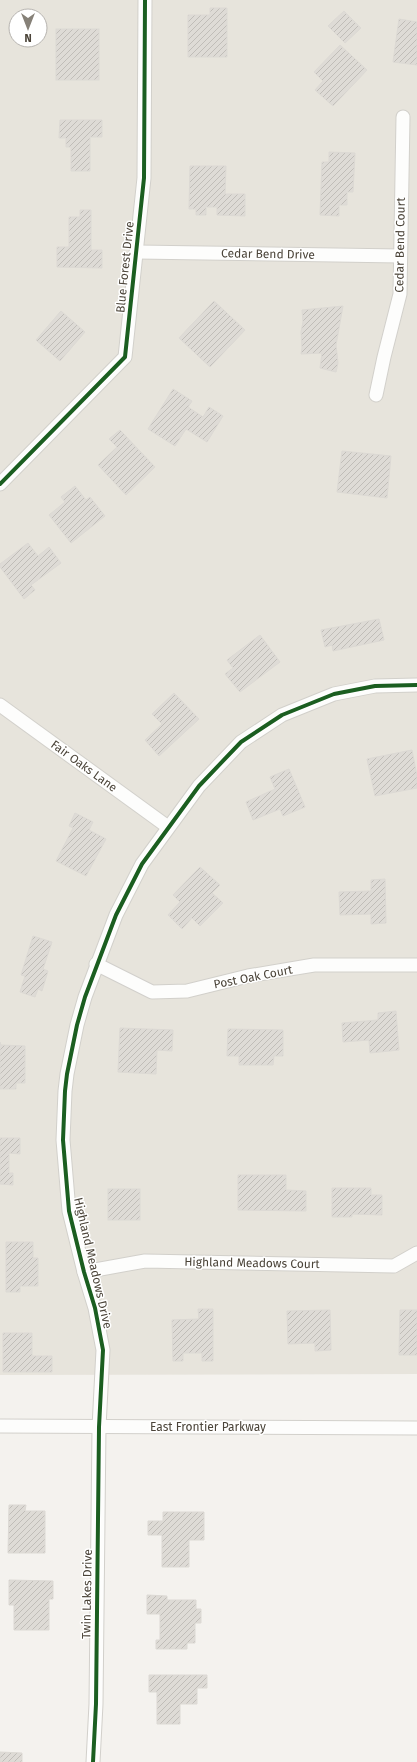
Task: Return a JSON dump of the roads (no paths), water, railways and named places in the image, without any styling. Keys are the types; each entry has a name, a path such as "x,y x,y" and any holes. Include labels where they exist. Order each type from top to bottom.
{"street":[{"name":"Blue Forest Drive","path":"0,484 125,358 144,178 145,0"},
{"name":"Cedar Bend Court","path":"376,395 400,294 403,116"},
{"name":"Cedar Bend Drive","path":"136,252 400,256"},
{"name":"Highland Meadows Drive","path":"99,1427 103,1350 95,1308 74,1234 66,1190 64,1112 67,1074 77,1025 96,964 127,892 142,864 199,786 241,742 282,715 334,694 375,686 417,685"},
{"name":"Fair Oaks Lane","path":"0,704 168,827"},
{"name":"Post Oak Court","path":"96,964 152,992 187,991 248,976 314,966 417,965"},
{"name":"Highland Meadows Court","path":"84,1272 145,1261 394,1266 417,1253"},
{"name":"East Frontier Parkway","path":"0,1426 417,1428"},
{"name":"Twin Lakes Drive","path":"93,1762 96,1704 99,1427"}]}
